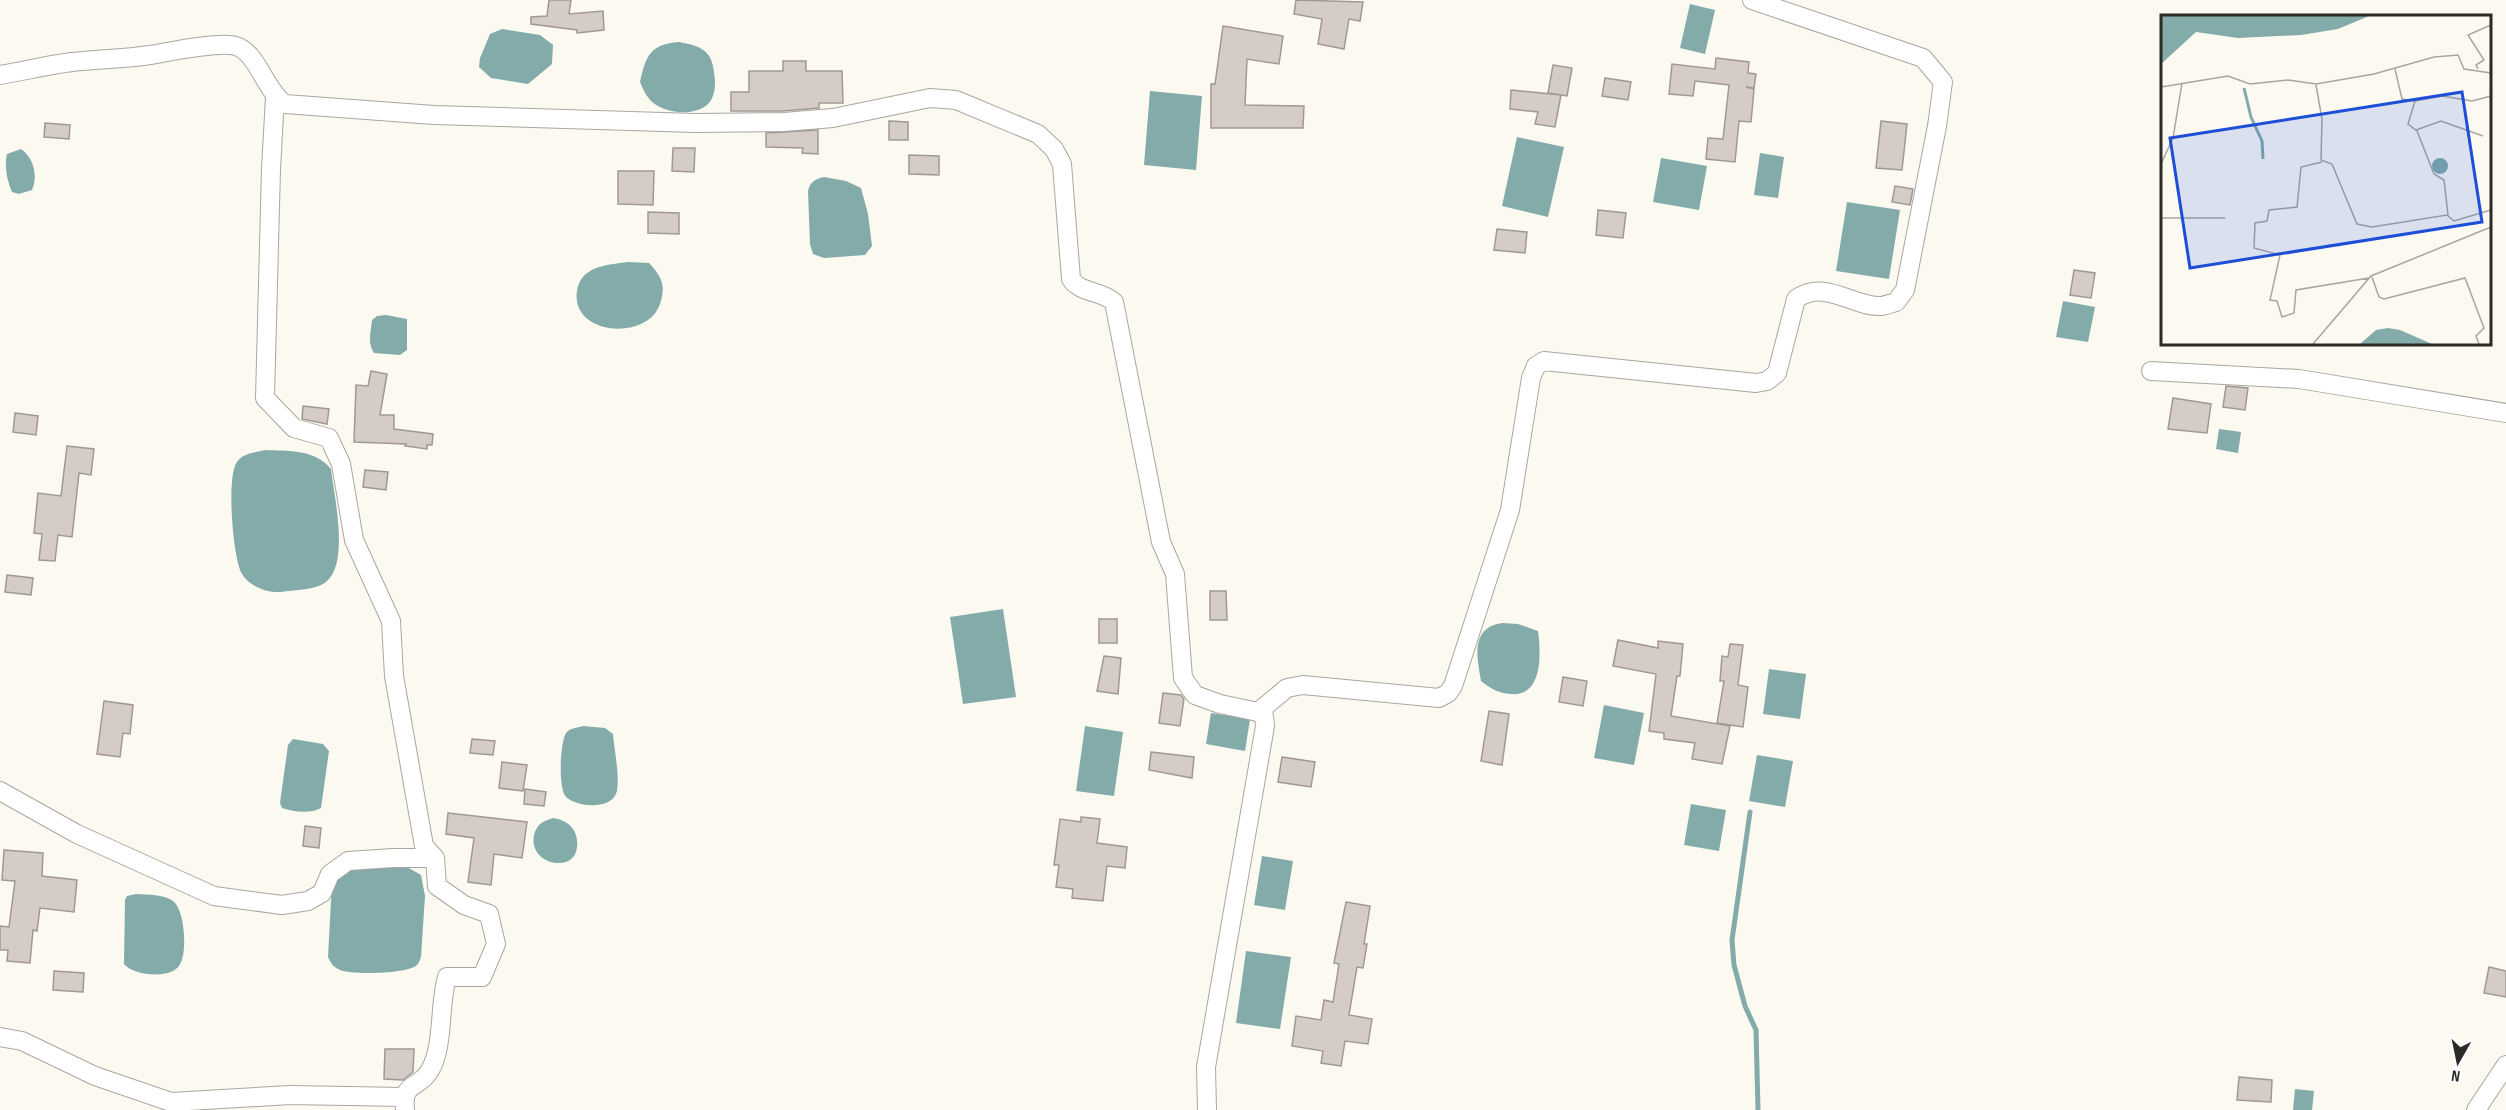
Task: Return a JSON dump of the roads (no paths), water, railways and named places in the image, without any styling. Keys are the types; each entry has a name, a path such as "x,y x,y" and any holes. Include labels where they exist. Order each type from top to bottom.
{"street":[{"path":"1258,712 1287,688 1303,685 1439,698 1449,693 1510,510 1531,378 1536,366 1544,361 1756,383 1767,381 1778,373 1796,298 1804,293 1831,293 1881,306 1896,302 1905,290 1937,126 1943,82 1923,58 1752,0"},
{"path":"0,75 71,62 133,57 215,46 237,46 251,58 264,75 275,98 265,398 294,428 329,438 341,464 354,540 391,621 394,676 424,846 435,858 437,886 464,905 489,914 496,944 482,977 447,977 442,993 439,1037 431,1069 421,1081 410,1086 405,1104 290,1095 171,1102 95,1076 22,1041 0,1037"},
{"path":"275,98 285,104 434,114 694,123 784,122 833,118 930,98 956,100 1038,134 1054,149 1062,165 1071,279 1075,285 1108,297 1114,302 1161,542 1175,574 1183,678 1195,695 1220,704 1258,712 1264,716 1265,726 1206,1067 1207,1110"},
{"path":"2151,371 2299,379 2506,413"},
{"path":"0,791 76,834 214,896 282,905 308,901 322,893 330,874 348,861 435,858"},
{"path":"2476,1110 2506,1065"}],"water":[{"path":"1690,4 1715,10 1705,54 1680,48"},
{"path":"502,29 540,35 553,45 552,64 528,84 491,78 479,67 480,58 490,34"},
{"path":"679,42 696,46 707,53 714,71 715,87 711,101 689,112 673,111 658,106 648,97 640,82 647,58 651,53 662,45"},
{"path":"1150,91 1202,96 1196,170 1144,165"},
{"path":"1517,137 1564,147 1548,217 1502,206"},
{"path":"21,149 32,162 35,179 32,190 19,194 12,192 7,178 6,164 7,154"},
{"path":"1760,153 1784,157 1778,198 1754,195"},
{"path":"1661,158 1707,166 1699,210 1653,202"},
{"path":"824,177 846,181 861,188 868,214 872,246 865,255 824,258 813,254 810,244 808,191 813,181"},
{"path":"1847,202 1900,210 1889,279 1836,271"},
{"path":"628,262 649,263 662,282 663,292 660,304 652,316 641,324 626,328 611,328 585,317 578,306 577,291 584,276 596,268"},
{"path":"2063,301 2095,307 2088,342 2056,337"},
{"path":"386,315 407,319 407,350 400,355 374,353 372,349 370,337 372,320 377,316"},
{"path":"2219,429 2241,432 2238,453 2216,449"},
{"path":"265,450 309,454 325,462 331,469 339,550 336,565 330,577 321,585 301,590 270,591 254,585 242,574 236,553 232,518 234,470 242,457"},
{"path":"1003,609 1016,697 963,704 950,617"},
{"path":"1502,623 1518,624 1538,631 1540,651 1538,672 1529,689 1521,693 1498,692 1481,681 1477,653 1480,637 1492,626"},
{"path":"1769,669 1806,674 1800,719 1763,714"},
{"path":"1604,705 1644,713 1634,765 1594,758"},
{"path":"1211,713 1250,719 1245,751 1206,744"},
{"path":"583,726 605,728 613,734 618,773 617,789 612,799 600,805 577,803 566,797 563,792 561,765 564,738 570,730"},
{"path":"1085,726 1123,732 1114,796 1076,791"},
{"path":"293,739 323,744 329,751 321,808 317,810 292,811 282,808 280,803 288,745"},
{"path":"1757,755 1793,761 1785,807 1749,801"},
{"path":"1691,804 1726,810 1719,851 1684,845"},
{"path":"553,818 568,824 576,836 577,847 569,861 561,863 544,859 534,845 537,828 543,822"},
{"path":"1262,856 1293,861 1285,910 1254,905"},
{"path":"390,864 407,867 421,875 425,896 421,957 417,965 412,968 392,972 356,973 340,970 332,965 328,957 332,882 349,868"},
{"path":"136,894 165,897 173,901 180,913 183,922 184,952 179,966 168,973 143,973 124,964 125,900 127,896"},
{"path":"1246,951 1291,957 1280,1029 1236,1023"},
{"path":"2295,1089 2314,1091 2312,1110 2293,1110"}],"waterway":[{"path":"1750,812 1732,940 1734,965 1745,1006 1756,1030 1758,1110"}]}
